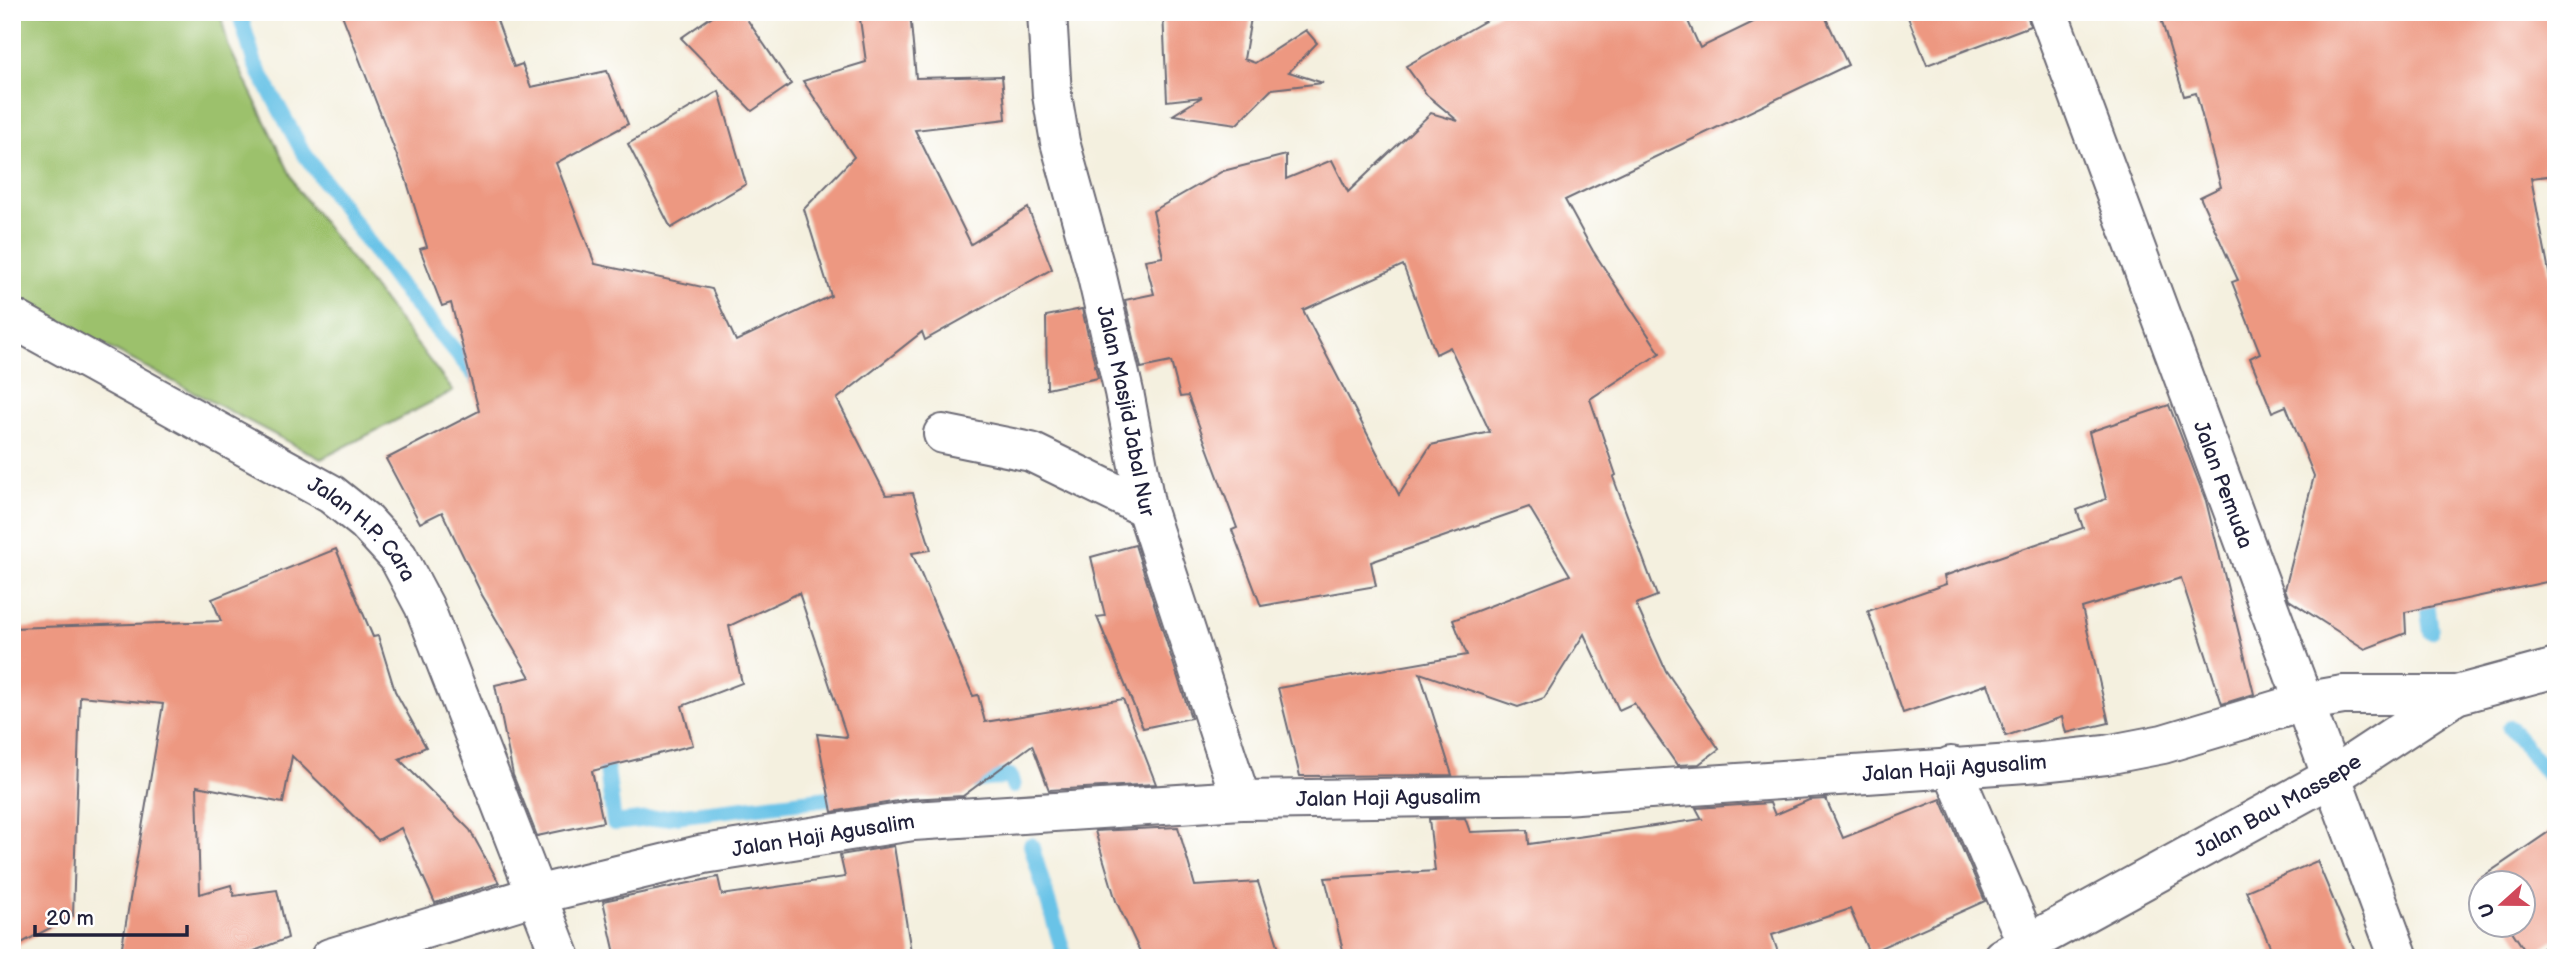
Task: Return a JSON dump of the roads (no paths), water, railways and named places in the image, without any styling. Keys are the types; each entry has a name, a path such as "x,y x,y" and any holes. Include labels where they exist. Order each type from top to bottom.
{"main road":[{"name":"Jalan Masjid Jabal Nur","path":"1047,12 1052,95 1060,142 1096,272 1124,392 1146,508 1241,800"},
{"name":"Jalan Pemuda","path":"2048,12 2399,958"},
{"name":"Jalan H.P. Cara","path":"12,318 331,494 366,522 398,557 424,606 561,958"},
{"path":"943,434 1031,452 1146,508"},
{"name":"Jalan Bau Massepe","path":"2015,951 2330,778 2456,695 2556,668"},
{"name":"Jalan Haji Agusalim","path":"330,958 536,895 704,854 913,821 1241,800 1563,795 2106,755 2163,744 2303,702 2343,695 2456,695"},
{"path":"1951,766 2015,951"}],"waterway":[{"path":"239,12 255,64 303,152 399,285 481,382"},
{"path":"2425,589 2431,632"},
{"path":"2510,728 2556,784"},
{"path":"604,746 614,823 848,796"},
{"path":"964,782 1010,776 1013,786"},
{"path":"1031,845 1065,958"}]}
